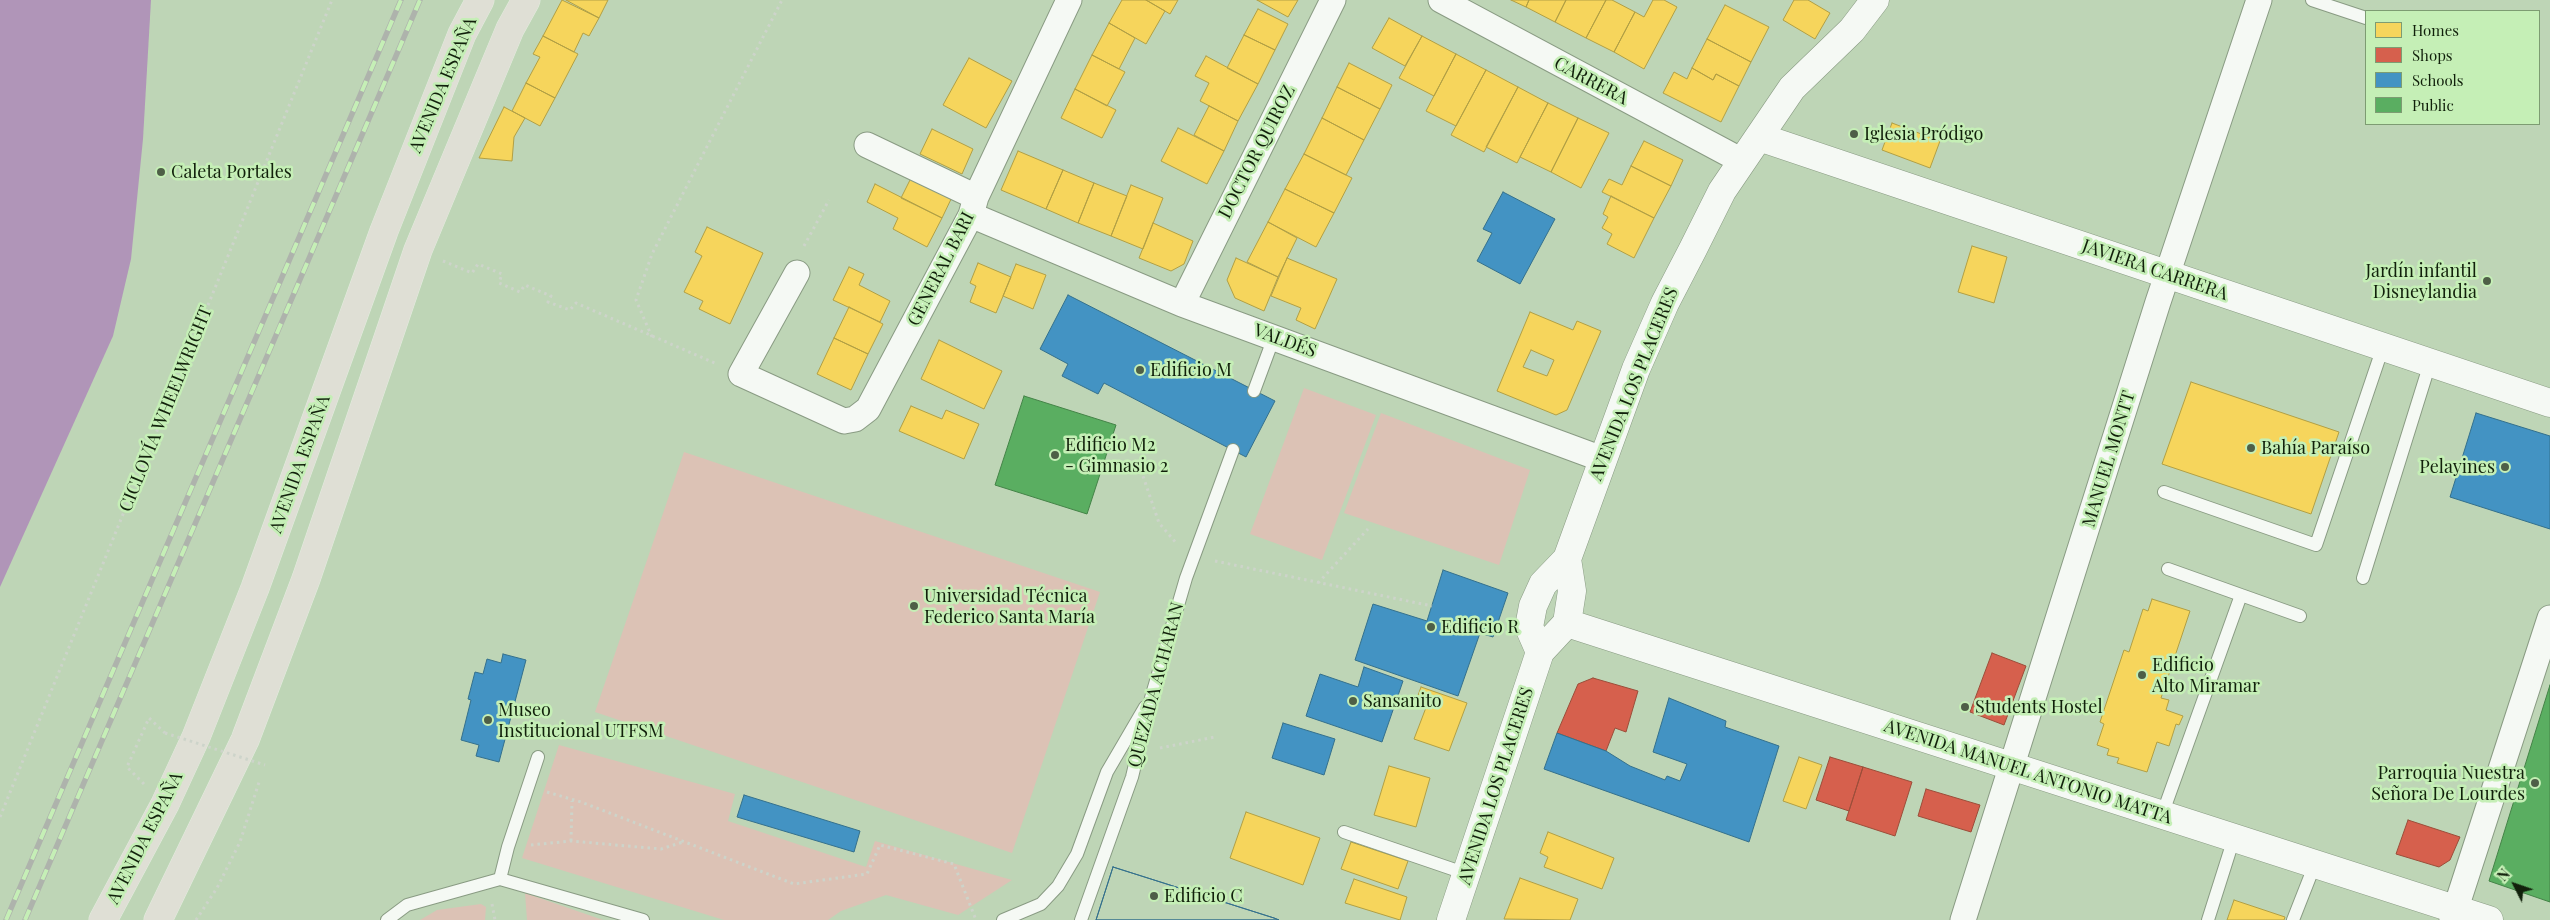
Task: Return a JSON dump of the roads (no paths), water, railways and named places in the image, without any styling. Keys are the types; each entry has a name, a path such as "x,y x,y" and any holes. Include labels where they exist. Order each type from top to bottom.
{"main road":[{"name":"AVENIDA ESPAÑA","path":"102,920 165,804 196,737 256,588 384,231 462,34 480,0"},
{"path":"158,920 245,740 306,579 418,250 510,28 526,0"},
{"name":"AVENIDA LOS PLACERES","path":"1540,652 1529,627 1532,610 1543,584 1567,560 1636,369 1665,303 1722,192 1792,88 1852,30 1875,0"},
{"name":"JAVIERA CARRERA","path":"1759,137 2550,403"},
{"name":"AVENIDA LOS PLACERES","path":"1451,920 1540,652 1567,623 1572,591 1567,560"},
{"name":"AVENIDA MANUEL ANTONIO MATTA","path":"1567,623 2012,768 2315,864 2453,914 2489,920"}],"street":[{"name":"GENERAL BARI","path":"797,273 741,374 844,421 855,419 868,409 974,206 1069,0"},
{"name":"DOCTOR QUIROZ","path":"1182,304 1333,0"},
{"name":"CARRERA","path":"1441,0 1742,161"},
{"name":"MANUEL MONTT","path":"1963,920 2158,302 2169,275 2259,0"},
{"name":"VALDÉS","path":"867,145 974,206 1182,304 1602,459"},
{"path":"2453,914 2550,618"}],"lane":[{"path":"2312,0 2365,18"},
{"path":"1254,391 1274,337"},
{"path":"2164,492 2316,545 2383,347"},
{"path":"2363,578 2430,363"},
{"name":"QUEZADA ACHARAN","path":"1081,920 1132,777 1151,698 1194,554 1233,450"},
{"path":"2168,568 2300,616"},
{"path":"2162,815 2241,595"},
{"path":"1003,920 1041,904 1058,886 1077,854 1107,772 1151,698"},
{"path":"500,879 508,847 538,757"},
{"path":"1344,832 1467,874"},
{"path":"2208,920 2234,838"},
{"path":"2294,920 2315,864"},
{"path":"386,920 407,905 500,879 643,920"}],"railway":[{"path":"6,920 401,0"},
{"path":"25,920 420,0"}],"place":[{"name":"Iglesia Pródigo","path":"1854,134"},
{"name":"Caleta Portales","path":"161,172"},
{"name":"Jardín infantil Disneylandia","path":"2487,281"},
{"name":"Edificio M","path":"1140,370"},
{"name":"Bahía Paraíso","path":"2251,448"},
{"name":"Edificio M2 - Gimnasio 2","path":"1055,455"},
{"name":"Pelayines","path":"2505,467"},
{"name":"Universidad Técnica Federico Santa María","path":"914,606"},
{"name":"Edificio R","path":"1431,627"},
{"name":"Edificio Alto Miramar","path":"2142,675"},
{"name":"Sansanito","path":"1353,701"},
{"name":"Students Hostel","path":"1965,707"},
{"name":"Museo Institucional UTFSM","path":"488,720"},
{"name":"Parroquia Nuestra Señora De Lourdes","path":"2535,783"},
{"name":"Edificio C","path":"1154,896"}]}
